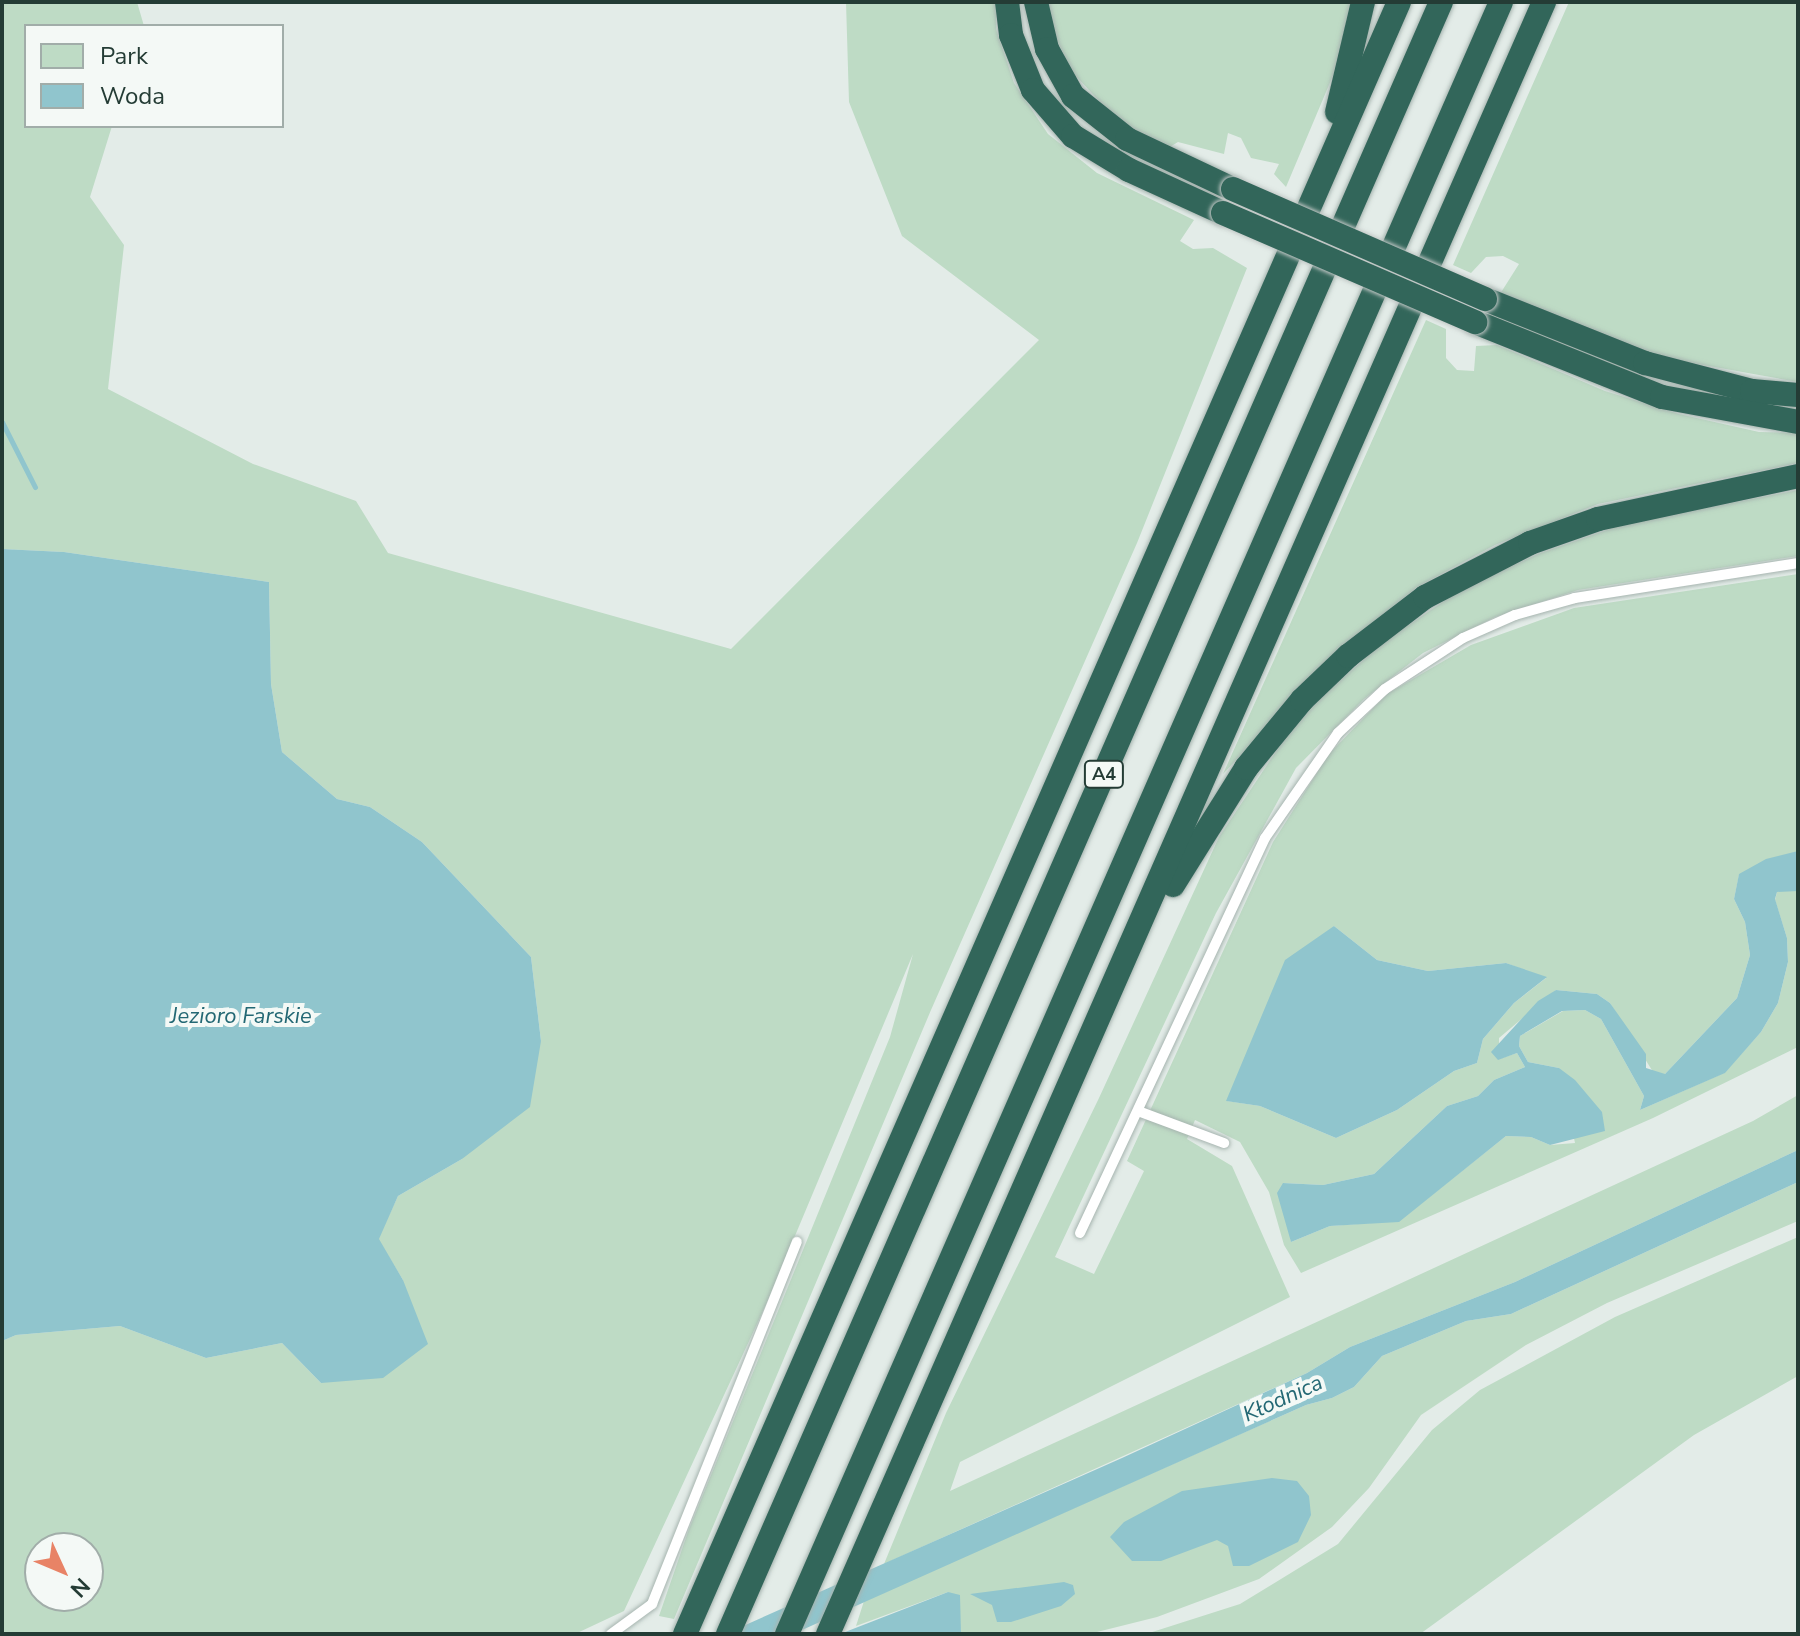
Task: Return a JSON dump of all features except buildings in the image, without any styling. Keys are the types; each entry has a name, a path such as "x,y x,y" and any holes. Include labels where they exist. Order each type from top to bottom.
{"highway":[{"path":"1007,2 1011,35 1027,77 1073,136 1129,170 1475,322 1662,397 1798,422"},
{"path":"1036,2 1047,49 1073,96 1127,139 1485,299 1645,363 1752,391 1798,395"},
{"path":"1312,200 1363,2"},
{"path":"685,1634 1399,2"},
{"name":"A4","path":"728,1634 1441,2"},
{"name":"A4","path":"787,1634 1501,2"},
{"path":"828,1634 1123,970 1544,2"},
{"path":"1123,970 1246,768 1302,700 1385,626 1468,572 1530,543 1598,519 1798,476"}],"lane":[{"path":"1080,1233 1265,838 1338,733 1385,689 1463,638 1515,615 1575,598 1798,563"},
{"path":"1138,1111 1224,1143"},
{"path":"611,1634 640,1616 656,1595 707,1457 797,1242"}],"green space":[{"path":"2,2 137,2 143,24 24,24 24,128 111,128 90,197 124,245 108,389 253,464 356,501 388,553 731,649 1039,340 902,236 849,102 846,2 996,2 996,29 1014,83 1048,134 1097,173 1194,220 1180,241 1193,249 1213,248 1247,268 1137,543 931,1010 674,1619 659,1616 689,1529 890,1037 913,954 769,1298 624,1611 575,1634 2,1634 2,1341 16,1335 120,1326 206,1358 282,1343 321,1383 403,1280 378,1239 398,1196 462,1159 541,1041 531,957 422,842 370,807 337,799 282,752 271,684 269,582 64,552 2,549"},
{"path":"1049,2 1351,2 1334,73 1286,187 1274,174 1279,164 1251,158 1241,138 1228,133 1224,154 1178,142 1168,148 1120,123 1073,73 1053,32"},
{"path":"1569,2 1798,2 1798,382 1659,357 1500,294 1519,264 1503,256 1486,257 1471,273 1453,265"},
{"path":"1426,320 1446,329 1446,358 1457,370 1474,371 1476,346 1497,345 1605,391 1679,414 1759,432 1798,433 1798,463 1598,504 1495,545 1417,587 1342,647 1223,774"},
{"path":"1798,490 1798,556 1578,590 1495,617 1423,653 1364,699 1296,768 1216,913 1055,1257 1094,1274 1144,1171 1127,1161 1273,842 1329,754 1387,694 1471,645 1574,608 1798,574 1798,851 1739,875 1734,899 1745,922 1750,955 1737,998 1665,1074 1655,1075 1610,1003 1597,994 1556,990 1499,1038 1499,1059 1517,1053 1525,1067 1494,1080 1478,1096 1447,1106 1374,1174 1323,1185 1283,1183 1291,1242 1330,1226 1399,1221 1506,1136 1531,1137 1550,1145 1575,1143 1559,1068 1528,1062 1519,1046 1520,1036 1563,1011 1585,1010 1601,1019 1644,1096 1640,1110 1724,1073 1761,1032 1778,1003 1788,962 1787,938 1775,900 1777,892 1792,888 1798,891 1798,1047 1653,1118 1301,1273 1284,1245 1269,1192 1240,1142 1195,1120 1187,1139 1232,1166 1290,1297 960,1462 950,1491 1753,1121 1798,1095 1798,1150 1515,1282 1350,1347 1307,1373 884,1564 946,1413 1099,1098 1219,837 1285,738 1318,700 1385,641 1462,589 1538,554 1624,524","holes":["1334,926 1377,960 1428,971 1506,963 1546,978 1514,1003 1483,1039 1477,1063 1454,1071 1397,1110 1336,1138 1260,1106 1227,1101"]},
{"path":"1798,1182 1798,1221 1607,1303 1526,1345 1421,1415 1369,1488 1332,1527 1259,1579 1157,1617 1089,1634 961,1634 957,1602 948,1592 856,1626 864,1601 1306,1405 1332,1398 1354,1387 1382,1356 1466,1321 1511,1314"},
{"path":"1798,1237 1798,1376 1694,1435 1420,1634 1146,1634 1240,1604 1338,1544 1432,1430 1480,1390 1615,1317"}],"water":[{"name":"Jezioro Farskie","path":"2,549 64,552 269,582 271,684 282,752 337,799 370,807 422,842 531,957 541,1041 530,1107 462,1159 398,1196 379,1239 403,1280 428,1344 383,1378 321,1383 282,1343 206,1358 120,1326 16,1335 2,1341"},
{"path":"1798,851 1798,891 1777,892 1775,899 1787,938 1788,962 1778,1003 1761,1032 1725,1073 1640,1110 1644,1096 1601,1019 1585,1010 1562,1011 1520,1036 1519,1046 1528,1062 1559,1068 1575,1080 1602,1112 1605,1131 1550,1145 1531,1137 1506,1136 1399,1222 1330,1226 1291,1242 1277,1193 1283,1183 1323,1185 1374,1174 1447,1106 1478,1096 1494,1080 1525,1067 1517,1053 1498,1060 1491,1052 1538,1001 1556,990 1597,994 1610,1003 1646,1054 1646,1068 1665,1074 1737,998 1750,955 1745,922 1734,899 1739,874 1766,859"},
{"path":"1334,926 1377,960 1428,971 1506,963 1547,977 1514,1003 1483,1039 1477,1063 1454,1071 1397,1110 1336,1138 1260,1106 1226,1101 1285,960"},
{"name":"Kłodnica","path":"1798,1150 1798,1182 1511,1314 1466,1321 1382,1356 1354,1387 1332,1398 1306,1405 793,1634 725,1634 1122,1458 1307,1373 1350,1347 1515,1282"},
{"path":"1272,1478 1297,1481 1309,1496 1311,1515 1298,1542 1249,1566 1233,1566 1228,1546 1217,1540 1161,1561 1132,1561 1110,1537 1124,1522 1182,1491"},
{"path":"1064,1582 1073,1585 1075,1594 1061,1606 1011,1622 997,1622 992,1605 970,1594"},
{"path":"948,1592 960,1595 961,1634 840,1634"}],"waterway":[{"path":"2,422 35,487"}]}
